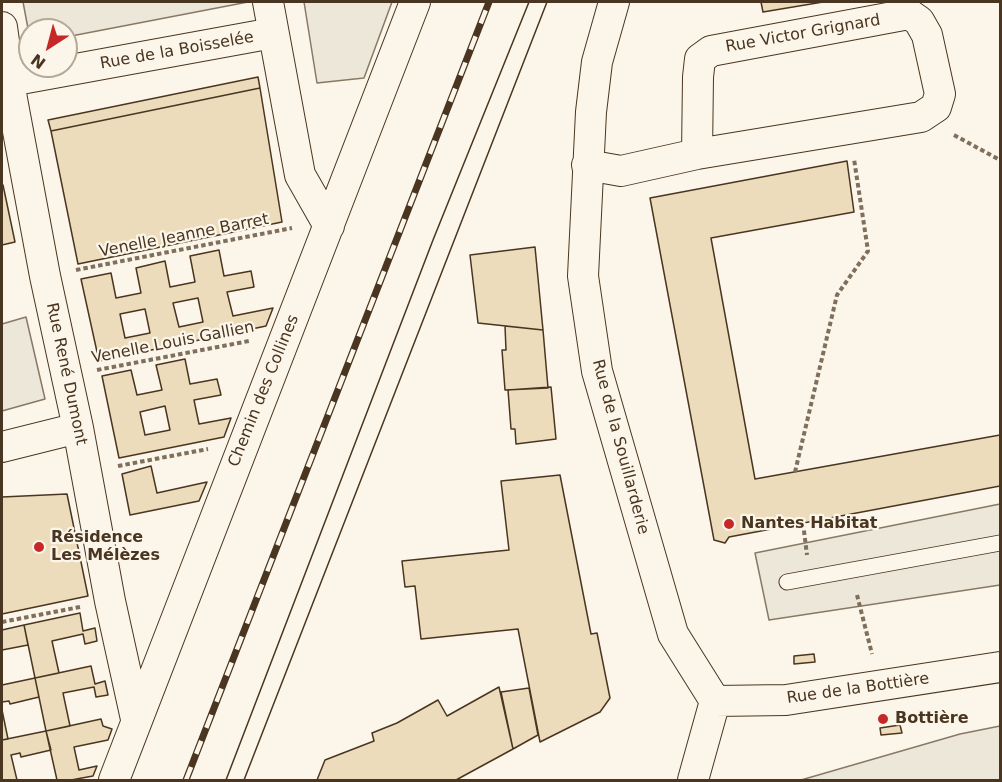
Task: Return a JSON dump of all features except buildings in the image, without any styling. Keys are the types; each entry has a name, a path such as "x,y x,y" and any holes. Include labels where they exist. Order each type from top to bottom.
{"street":[{"path":"268,2 300,175 329,226"},
{"name":"Chemin des Collines","path":"114,780 415,2"},
{"name":"Rue de la Souillarderie","path":"614,2 597,62 587,165 583,276 597,371 672,634 715,701"},
{"name":"Rue Victor Grignard","path":"697,154 700,59 711,51 909,14 919,21 927,35 940,94 936,107 921,117"},
{"name":"Rue René Dumont","path":"2,27 12,99 45,276 136,719"},
{"name":"Rue de la Boisselée","path":"10,81 273,33"},
{"path":"587,165 621,171 697,154 921,117"},
{"path":"2,447 78,428"},
{"name":"Rue de la Bottière","path":"715,701 786,700 1000,667"},
{"path":"693,780 715,701"}],"lane":[{"path":"787,582 1000,543"}],"path":[{"path":"921,117 1000,160"},
{"path":"795,472 837,295 868,251 850,130"},
{"name":"Venelle Jeanne Barret","path":"45,276 288,228 329,226"},
{"name":"Venelle Louis Gallien","path":"66,376 265,338 285,340"},
{"path":"86,472 244,442"},
{"path":"856,592 863,621"},
{"path":"2,622 110,601"}],"shaded area":[{"path":"23,2 248,2 78,35 78,18 26,18"},
{"path":"304,2 392,2 364,78 317,83"},
{"path":"26,317 45,399 2,411 2,324"},
{"path":"1000,504 1000,585 769,620 755,553"},
{"path":"1000,726 1000,780 801,780 960,734"}],"tram line":[{"path":"226,780 433,240 529,2"},
{"path":"244,780 547,2"}],"railway":[{"path":"186,780 489,2"}],"place":[{"name":"Nantes Habitat","path":"729,524"},
{"name":"Résidence Les Mélèzes","path":"39,547"},
{"name":"Bottière","path":"883,719"}]}
